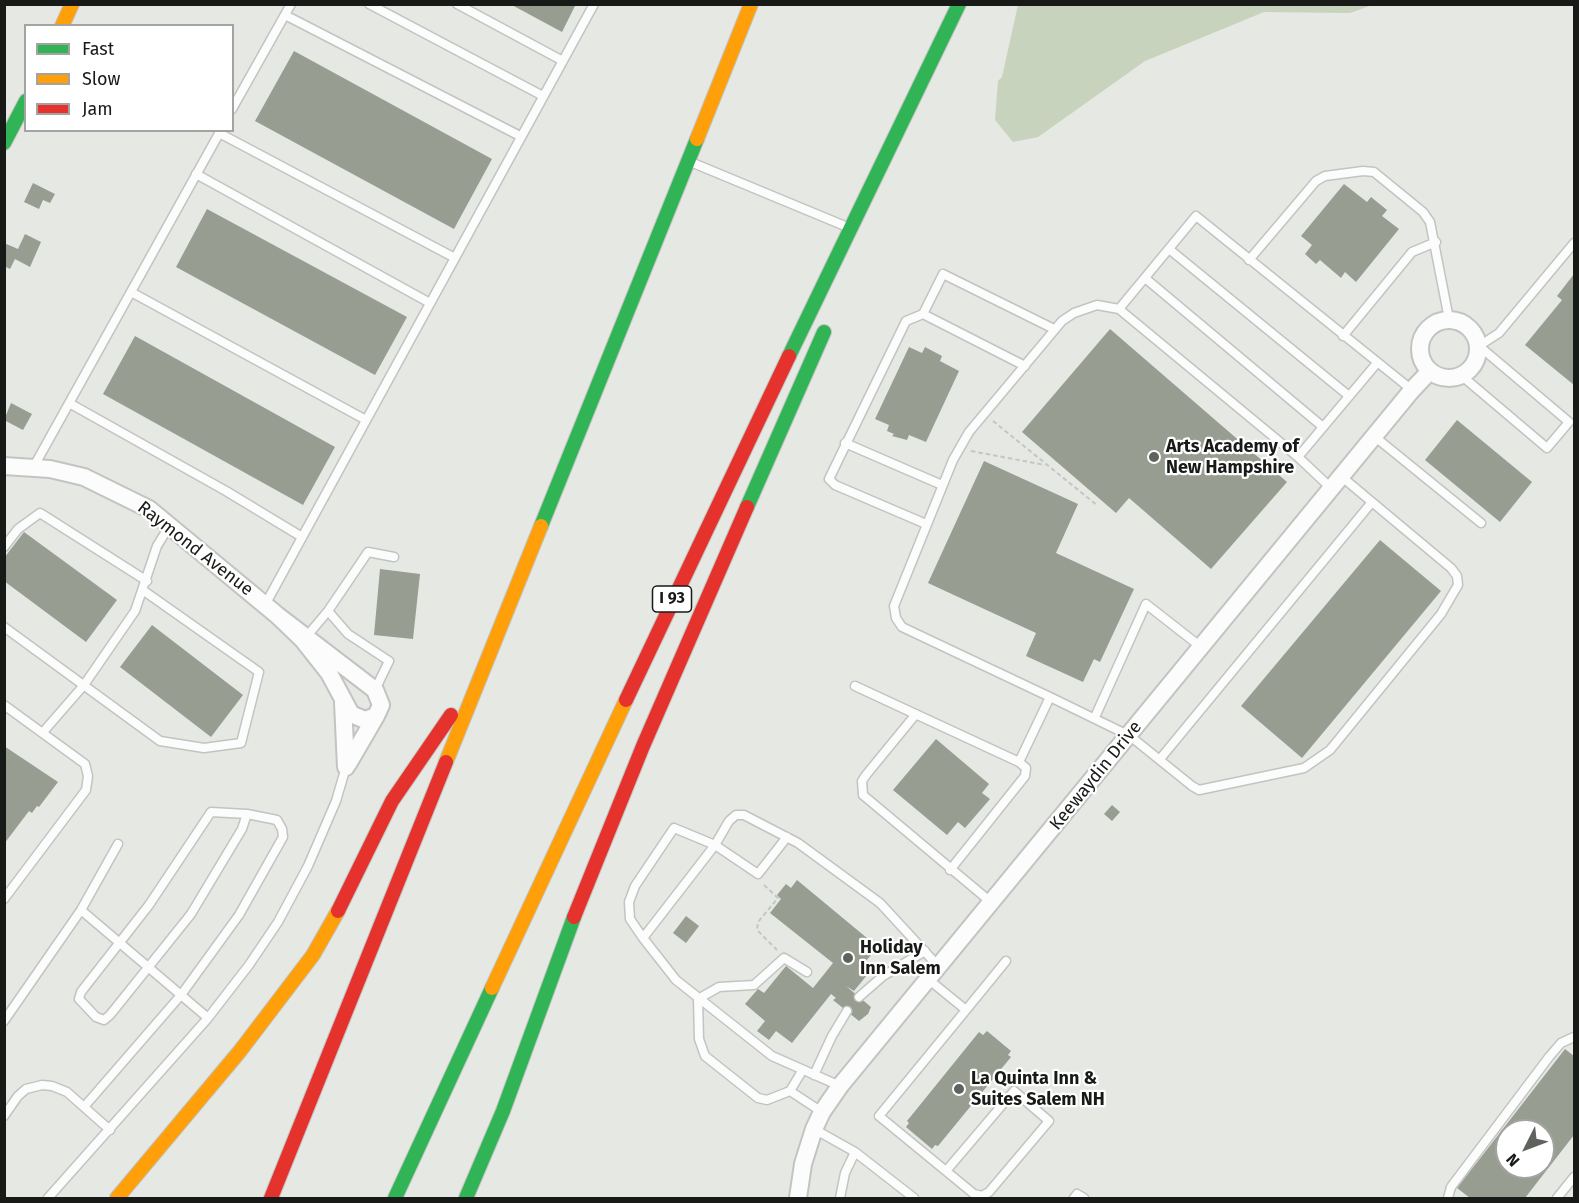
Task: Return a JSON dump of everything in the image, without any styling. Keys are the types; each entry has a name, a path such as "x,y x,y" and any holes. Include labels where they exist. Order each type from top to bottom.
{"main road":[{"path":"63,24 72,4"},
{"path":"271,1198 751,4"},
{"path":"873,215 959,4"},
{"name":"I 93","path":"395,1198 674,596 959,4"},
{"path":"4,143 24,105"},
{"path":"466,1198 503,1111 575,914 639,757 831,314"},
{"path":"117,1198 240,1051 313,955 355,880 392,801 485,666"},
{"path":"480,1198 503,1111"}],"street":[{"path":"1449,319 1466,325 1472,331 1479,346 1474,364 1462,376 1445,378 1430,371 1420,356 1421,338 1432,324 1449,319"},
{"name":"Keewaydin Drive","path":"798,1198 803,1164 814,1129 822,1112 840,1086 1130,736 1374,436 1430,371"},
{"name":"Raymond Avenue","path":"4,466 67,472 93,481 138,502 170,525 271,610 375,690"},
{"name":"Raymond Avenue","path":"271,610 317,657 355,718 365,720 376,716"},
{"path":"346,767 381,705 375,690"},
{"path":"343,702 346,767"}],"lane":[{"path":"234,105 291,4"},
{"path":"369,4 543,96"},
{"path":"457,4 563,61"},
{"path":"271,610 302,537 594,4"},
{"path":"285,15 520,136"},
{"path":"33,468 220,132 455,258"},
{"path":"688,160 851,228"},
{"path":"1249,260 1317,181 1325,176 1363,171 1384,178 1423,212 1430,222 1436,242 1449,319"},
{"path":"196,174 430,303"},
{"path":"1119,309 1196,216 1412,390"},
{"path":"1343,336 1412,252 1436,242"},
{"path":"1462,376 1547,448 1572,418 1479,346 1499,333 1575,243"},
{"path":"1169,249 1349,396"},
{"path":"926,524 835,485 829,479 831,470 906,321 923,314 942,274 1054,329"},
{"path":"1145,278 1323,427"},
{"path":"131,292 366,420"},
{"path":"1097,305 1119,309 1298,457 1337,483 1372,502 1451,568 1457,576 1458,585 1452,598 1411,652 1330,750 1304,768 1199,790 1130,736 1095,717 902,627 896,618 894,606 958,448 1054,329 1074,313 1085,308 1097,305"},
{"path":"923,314 1014,358 1025,366"},
{"path":"1298,457 1377,363"},
{"path":"69,403 302,537"},
{"path":"1374,436 1481,523"},
{"path":"845,443 942,485"},
{"path":"1160,759 1372,502"},
{"path":"4,548 18,529 40,513 147,581"},
{"path":"44,731 84,685 135,611 144,591 157,546 170,525"},
{"path":"307,636 328,611 368,552 394,557"},
{"path":"4,627 160,741 204,748 241,743 259,672 144,591"},
{"path":"1095,717 1146,604 1202,648"},
{"path":"328,611 348,634 389,661 375,690"},
{"path":"855,686 1019,762 1026,768 1025,776 950,870"},
{"path":"1019,762 1050,697"},
{"path":"4,705 44,731 85,764 88,776 86,790 4,899"},
{"path":"916,714 866,775 861,788 868,802 992,903"},
{"path":"48,1198 208,1018 249,965 295,892 324,832 346,767"},
{"path":"84,1107 181,994 238,915 283,837 277,820 247,814 219,810 211,812 204,818 170,875 81,992 79,999 96,1017 104,1020 110,1015 191,914 216,876 242,829 247,814"},
{"path":"643,938 736,815 744,814 787,837 880,903 925,951 933,973 966,1010"},
{"path":"787,837 758,874 715,845 674,828 635,886 629,902 630,919 663,966 698,999 772,1056 840,1086"},
{"path":"4,1021 81,910 118,844"},
{"path":"81,910 208,1018"},
{"path":"859,997 883,976 925,951"},
{"path":"698,999 719,987 754,985 784,958 807,972"},
{"path":"946,1172 1014,1091 1049,1121 989,1192 982,1196 974,1194 946,1172 879,1116 1006,961"},
{"path":"698,999 699,1039 705,1056 758,1098 767,1100 790,1091 802,1071"},
{"path":"814,1076 832,1036 848,1011"},
{"path":"1448,1198 1450,1187 1549,1057 1561,1043 1575,1037"},
{"path":"4,1116 26,1089 42,1085 52,1086 67,1092 110,1130"},
{"path":"790,1091 822,1112"},
{"path":"814,1129 855,1152 914,1198"},
{"path":"840,1198 842,1184 855,1152"},
{"path":"1557,1198 1575,1177"},
{"path":"1074,1198 1077,1194 1084,1198"}],"path":[{"path":"984,414 1098,506"},
{"path":"958,448 1048,465"},
{"path":"758,874 764,885 778,898 758,922 757,930 784,958"}],"green space":[{"path":"1018,4 1372,5 1350,13 1264,12 1145,61 1038,137 1013,142 995,120 998,81 1002,77"}],"building":[{"path":"510,4 576,4 562,32"},
{"path":"294,51 492,159 454,229 255,121"},
{"path":"33,183 55,194 50,203 43,200 39,209 24,202"},
{"path":"1344,184 1367,202 1371,197 1387,210 1382,216 1399,229 1356,282 1345,272 1341,278 1320,260 1316,264 1305,254 1312,245 1301,236"},
{"path":"207,209 407,317 375,375 176,267"},
{"path":"25,234 41,242 30,267 15,259 10,269 4,266 4,243 18,249"},
{"path":"1574,274 1574,385 1525,345 1562,300 1557,296"},
{"name":"Arts Academy of New Hampshire","path":"1110,329 1287,482 1211,569 1129,498 1116,513 1022,432"},
{"path":"135,336 335,447 303,505 103,394"},
{"path":"909,347 922,353 925,347 942,356 940,361 959,371 926,442 909,435 907,440 892,436 894,434 887,431 889,425 875,419"},
{"path":"11,403 32,414 23,430 4,420"},
{"path":"1457,420 1532,482 1500,522 1425,460"},
{"path":"984,461 1078,504 1056,553 1134,589 1100,662 1094,659 1083,682 1026,656 1036,633 928,583"},
{"path":"24,532 117,600 86,642 4,581 4,558"},
{"path":"1380,540 1441,591 1302,758 1241,706"},
{"path":"380,569 420,574 413,639 374,635"},
{"path":"152,625 243,695 211,737 120,667"},
{"path":"936,739 989,784 982,793 990,799 965,828 958,822 947,835 893,790"},
{"path":"4,746 58,782 39,807 37,806 32,813 29,811 4,844"},
{"path":"1112,805 1120,812 1112,821 1104,814"},
{"name":"Holiday Inn Salem","path":"797,880 873,943 867,951 872,954 864,963 872,969 854,991 846,986 871,1007 868,1014 859,1021 833,1000 836,998 831,994 792,1043 776,1031 769,1040 757,1031 765,1021 745,1004 758,989 764,993 786,966 813,988 833,963 770,913 781,899 777,895 786,884 791,888"},
{"path":"686,916 699,926 686,943 673,933"},
{"name":"La Quinta Inn & Suites Salem NH","path":"987,1031 1011,1051 1008,1055 1011,1057 938,1146 935,1145 932,1149 906,1127 909,1123 907,1121 979,1032 983,1035"},
{"path":"1565,1049 1574,1056 1574,1135 1555,1159 1555,1119 1511,1119"},
{"path":"1495,1139 1495,1179 1540,1179 1525,1198 1470,1198 1457,1188"}],"traffic: fast":[{"path":"789,356 959,4"},
{"path":"4,143 24,105"},
{"path":"541,526 697,139"},
{"path":"747,507 824,332"},
{"path":"466,1198 503,1111 574,917"},
{"path":"395,1198 492,988"}],"traffic: slow":[{"path":"63,24 72,4"},
{"path":"697,139 751,4"},
{"path":"446,762 541,526"},
{"path":"492,988 626,700"},
{"path":"117,1198 240,1051 313,955 338,911"}],"traffic: jam":[{"path":"626,700 789,356"},
{"path":"574,917 643,746 747,507"},
{"path":"338,911 392,801 451,715"},
{"path":"271,1198 446,762"}],"place":[{"name":"Arts Academy of New Hampshire","path":"1154,457"},
{"name":"Holiday Inn Salem","path":"848,958"},
{"name":"La Quinta Inn & Suites Salem NH","path":"959,1089"}]}
